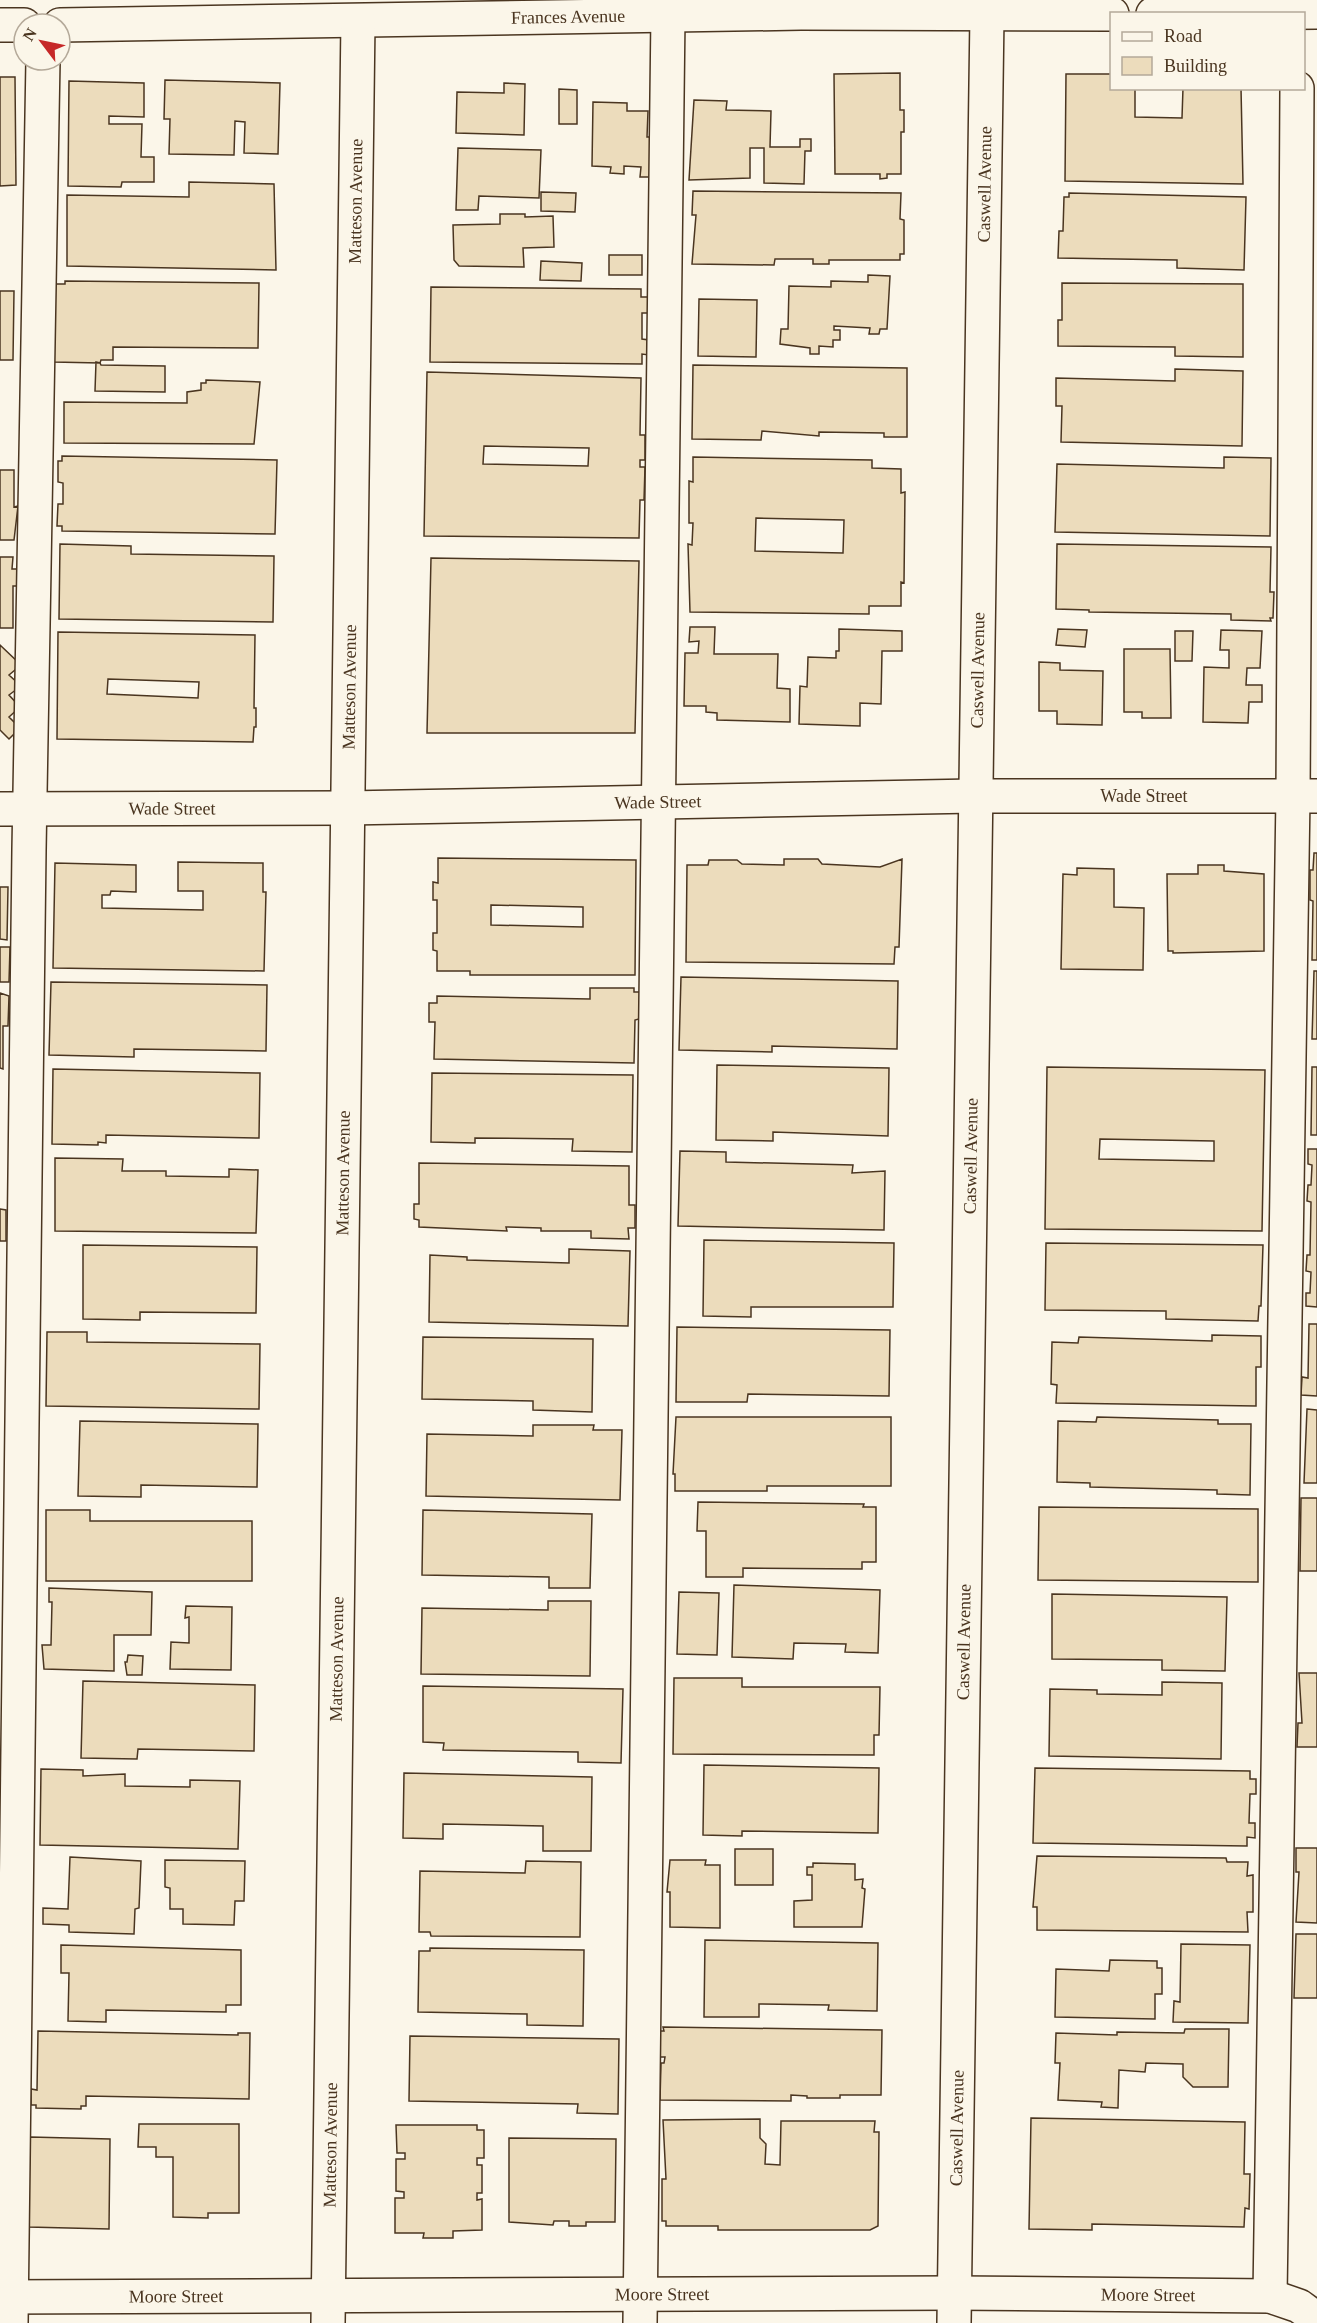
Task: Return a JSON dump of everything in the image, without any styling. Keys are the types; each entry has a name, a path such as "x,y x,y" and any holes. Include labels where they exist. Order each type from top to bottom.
{"street":[{"name":"Frances Avenue","path":"72,24 223,12 358,21 668,15 795,7 997,7 1110,14"},
{"name":"Caswell Avenue","path":"954,2308 974,796 997,7"},
{"path":"641,2309 668,15"},
{"name":"Matteson Avenue","path":"328,2309 358,21"},
{"path":"8,2306 15,808 43,72"},
{"path":"1270,2295 1305,796 1297,90"},
{"name":"Wade Street","path":"15,808 346,808 974,796 1305,796"},
{"name":"Moore Street","path":"8,2306 328,2309 954,2308 1270,2295 1299,2306 1317,2319"}],"building":[{"path":"900,73 900,110 904,110 904,132 901,132 901,174 887,174 887,178 880,179 880,174 835,174 834,74"},
{"path":"1066,74 1110,74 1110,90 1135,90 1135,117 1182,118 1183,90 1241,90 1243,184 1065,181"},
{"path":"0,77 15,77 16,185 0,186"},
{"path":"165,80 280,83 278,154 244,153 245,122 235,121 234,155 169,154 170,119 164,119"},
{"path":"69,81 144,83 144,117 109,116 109,124 142,124 141,157 154,157 154,182 122,182 121,187 68,186"},
{"path":"504,83 525,84 524,135 456,133 457,92 504,93"},
{"path":"559,89 577,90 577,124 559,124"},
{"path":"694,100 727,101 726,110 771,111 770,147 800,147 800,139 811,139 811,151 805,151 804,184 764,183 764,148 750,148 750,178 689,180"},
{"path":"593,102 627,103 627,111 648,111 647,137 660,137 659,177 640,177 641,167 624,166 624,174 610,173 611,167 592,166"},
{"path":"458,148 541,150 539,198 479,196 478,210 456,210"},
{"path":"189,182 274,184 276,270 67,266 67,195 189,197"},
{"path":"693,191 901,193 900,219 904,220 904,254 900,254 900,260 829,260 829,264 813,264 813,259 775,259 774,265 692,264 696,215 692,215"},
{"path":"541,192 576,193 575,212 541,211"},
{"path":"1069,193 1246,197 1244,270 1177,268 1177,260 1058,258 1059,231 1063,231 1064,197 1069,197"},
{"path":"500,214 525,214 525,217 553,216 554,247 523,248 524,267 459,266 454,260 453,225 500,224"},
{"path":"609,255 642,255 642,275 609,275"},
{"path":"541,261 582,263 581,281 540,280"},
{"path":"868,275 890,276 887,329 880,329 879,334 869,334 870,328 834,326 834,330 840,330 840,340 833,340 833,347 819,346 819,354 810,354 810,348 780,344 781,329 788,329 789,286 831,287 831,281 868,282"},
{"path":"65,281 259,283 258,348 113,347 113,360 101,360 100,363 53,362 55,284 65,284"},
{"path":"1062,283 1243,284 1243,357 1175,356 1175,347 1058,346 1058,320 1062,320"},
{"path":"431,287 641,289 641,297 649,297 648,313 642,313 642,339 649,340 649,355 642,354 642,364 430,362"},
{"path":"0,291 14,291 13,360 0,360"},
{"path":"699,299 757,300 756,357 698,356"},
{"path":"96,362 101,365 165,366 165,392 95,391"},
{"path":"693,365 907,368 907,437 884,437 884,433 819,432 819,436 762,431 761,440 692,439"},
{"path":"1175,369 1243,371 1242,446 1061,442 1062,406 1056,406 1056,378 1175,381"},
{"path":"427,372 641,378 640,435 645,435 645,460 640,460 640,467 645,467 644,500 640,500 639,538 424,536","holes":["484,446 589,448 588,466 483,464"]},
{"path":"206,380 260,382 254,444 64,443 64,402 187,403 187,392 201,390 201,383 206,383"},
{"path":"62,456 277,460 275,534 62,531 62,526 57,526 58,504 63,504 63,483 58,482 58,461 62,461"},
{"path":"693,457 872,460 872,468 901,469 901,493 905,492 904,583 901,582 901,606 869,606 869,614 690,612 688,544 692,545 693,523 689,523 689,481 693,482","holes":["756,518 844,520 843,553 755,551"]},
{"path":"1224,457 1271,458 1270,536 1055,532 1057,464 1224,468"},
{"path":"0,470 14,470 14,507 18,506 14,540 0,540"},
{"path":"60,544 131,546 131,554 274,556 273,622 59,619"},
{"path":"1057,544 1271,547 1270,592 1274,592 1273,618 1270,618 1271,621 1231,620 1231,614 1089,612 1089,610 1056,609"},
{"path":"0,557 13,557 12,569 18,569 18,586 13,586 13,628 0,628"},
{"path":"431,558 639,561 635,733 427,733"},
{"path":"690,627 715,627 714,654 778,654 777,688 790,689 790,722 717,720 717,713 706,712 706,706 684,706 685,653 698,653 699,641 689,642"},
{"path":"839,629 902,631 902,651 882,651 881,704 860,703 860,726 799,724 800,686 807,687 808,657 836,658 836,651 839,651"},
{"path":"1058,629 1087,630 1085,647 1056,645"},
{"path":"1221,630 1262,631 1260,668 1247,668 1246,685 1262,685 1262,702 1249,702 1248,723 1203,722 1204,667 1229,668 1229,650 1220,650"},
{"path":"1175,631 1193,631 1192,661 1175,661"},
{"path":"58,632 255,635 256,727 254,727 253,742 57,739","holes":["108,679 199,682 198,698 107,694"]},
{"path":"0,645 21,665 9,675 21,686 9,695 20,707 9,717 20,728 9,739 0,730"},
{"path":"1124,649 1170,649 1171,718 1142,718 1142,712 1124,712"},
{"path":"1039,662 1060,663 1060,670 1103,671 1102,725 1057,724 1057,711 1039,711"},
{"path":"1314,853 1317,853 1317,960 1312,960 1313,901 1310,900 1310,870 1313,870"},
{"path":"438,858 636,860 635,975 470,975 470,971 437,971 437,951 433,950 433,933 437,933 437,900 433,900 433,882 438,883","holes":["491,905 583,907 583,927 491,925"]},
{"path":"784,859 818,859 822,864 880,867 902,859 899,947 895,947 894,964 686,962 687,865 708,865 709,860 737,860 742,864 784,865"},
{"path":"178,862 263,863 263,892 266,892 264,971 53,968 55,863 136,865 136,892 111,891 110,895 102,895 102,908 203,910 203,891 178,891"},
{"path":"1198,865 1224,865 1224,871 1264,874 1264,951 1173,953 1173,951 1168,951 1167,874 1198,874"},
{"path":"1077,868 1114,869 1114,907 1144,908 1143,970 1061,969 1063,874 1077,875"},
{"path":"0,887 8,887 7,940 0,939"},
{"path":"0,947 10,947 9,982 0,982"},
{"path":"1314,971 1317,971 1317,1039 1312,1039"},
{"path":"681,977 898,981 897,1049 772,1046 772,1052 679,1050"},
{"path":"51,982 267,985 266,1051 134,1049 134,1057 49,1055"},
{"path":"590,988 634,988 634,992 640,992 639,1019 635,1020 634,1063 434,1059 435,1022 429,1022 429,1003 437,1003 437,996 590,999"},
{"path":"0,993 9,996 8,1026 3,1026 3,1069 0,1068"},
{"path":"717,1065 889,1068 888,1136 773,1132 773,1141 716,1140"},
{"path":"1047,1067 1265,1070 1262,1231 1045,1229","holes":["1100,1139 1214,1141 1214,1161 1099,1159"]},
{"path":"1312,1067 1317,1067 1317,1135 1311,1135"},
{"path":"53,1069 260,1073 259,1138 106,1135 106,1143 98,1142 98,1145 52,1144"},
{"path":"432,1073 633,1075 632,1152 572,1151 573,1139 475,1138 475,1143 431,1142"},
{"path":"1308,1149 1317,1149 1317,1307 1306,1306 1306,1293 1310,1293 1311,1272 1306,1271 1307,1255 1310,1255 1311,1202 1307,1201 1312,1165 1308,1164"},
{"path":"680,1151 726,1152 726,1162 853,1165 852,1173 885,1171 884,1230 678,1226"},
{"path":"55,1158 123,1159 122,1171 166,1171 166,1176 229,1177 229,1169 258,1170 256,1233 55,1231"},
{"path":"419,1163 629,1166 629,1205 635,1205 635,1228 628,1228 629,1239 591,1238 591,1231 541,1231 541,1228 506,1227 507,1231 419,1227 419,1220 414,1219 414,1204 419,1204"},
{"path":"0,1209 6,1210 6,1241 0,1241"},
{"path":"704,1240 894,1243 893,1307 751,1307 751,1317 703,1316"},
{"path":"1046,1243 1263,1245 1261,1306 1259,1306 1258,1321 1166,1319 1166,1311 1045,1310"},
{"path":"83,1245 257,1247 256,1313 140,1312 140,1320 83,1319"},
{"path":"569,1249 630,1251 628,1326 429,1322 430,1255 467,1257 467,1260 569,1263"},
{"path":"1309,1324 1317,1324 1317,1396 1301,1395 1302,1377 1308,1378"},
{"path":"677,1327 890,1330 889,1396 748,1394 747,1402 676,1402"},
{"path":"47,1332 87,1332 87,1342 260,1344 259,1409 46,1406"},
{"path":"1212,1335 1261,1336 1261,1367 1256,1367 1256,1406 1056,1403 1057,1385 1051,1384 1052,1342 1078,1343 1079,1337 1212,1341"},
{"path":"423,1337 593,1339 592,1412 533,1410 533,1401 422,1399"},
{"path":"1307,1409 1317,1410 1317,1483 1304,1483"},
{"path":"676,1417 891,1417 891,1486 767,1486 767,1491 675,1491 675,1474 673,1474"},
{"path":"1097,1417 1218,1420 1218,1424 1251,1424 1250,1495 1217,1494 1217,1490 1090,1487 1090,1483 1057,1482 1058,1421 1096,1422"},
{"path":"80,1421 258,1424 257,1487 141,1485 141,1497 78,1496"},
{"path":"533,1425 594,1425 593,1430 622,1430 620,1500 426,1496 427,1434 533,1436"},
{"path":"1301,1498 1317,1498 1317,1571 1300,1571"},
{"path":"698,1502 864,1504 863,1507 876,1507 876,1562 862,1562 862,1569 743,1568 743,1577 706,1577 706,1531 697,1531"},
{"path":"1039,1507 1258,1509 1258,1582 1038,1580"},
{"path":"46,1510 90,1510 90,1521 252,1521 252,1581 46,1581"},
{"path":"423,1510 592,1514 590,1588 549,1588 549,1577 422,1575"},
{"path":"734,1585 880,1590 878,1653 845,1652 846,1644 794,1643 793,1659 732,1657"},
{"path":"49,1588 152,1592 151,1635 114,1635 114,1671 44,1669 42,1645 51,1645 52,1602 49,1602"},
{"path":"679,1592 719,1593 717,1655 677,1654"},
{"path":"1052,1594 1227,1597 1225,1671 1162,1670 1162,1660 1052,1659"},
{"path":"548,1601 591,1601 590,1676 421,1674 422,1608 548,1610"},
{"path":"186,1606 232,1607 231,1670 170,1669 171,1642 189,1643 189,1617 185,1618"},
{"path":"128,1655 143,1656 142,1675 127,1675 125,1662 127,1662"},
{"path":"1299,1673 1317,1673 1317,1747 1297,1747 1298,1723 1302,1723"},
{"path":"674,1678 742,1678 742,1687 880,1687 879,1735 874,1735 874,1755 673,1754"},
{"path":"83,1681 255,1685 254,1751 138,1749 137,1759 81,1758"},
{"path":"1162,1682 1222,1683 1221,1759 1049,1756 1050,1689 1097,1690 1097,1694 1162,1695"},
{"path":"423,1686 623,1689 621,1763 578,1762 578,1752 443,1750 444,1743 423,1742"},
{"path":"704,1765 879,1768 878,1833 742,1831 742,1836 703,1835"},
{"path":"1035,1768 1250,1771 1250,1779 1256,1779 1256,1794 1250,1794 1249,1823 1255,1823 1255,1838 1247,1837 1247,1846 1033,1843"},
{"path":"41,1769 83,1770 83,1776 125,1774 125,1786 190,1787 190,1780 240,1781 238,1849 40,1845"},
{"path":"404,1773 592,1777 591,1851 543,1851 543,1826 443,1824 443,1839 403,1838"},
{"path":"1296,1848 1317,1848 1317,1923 1296,1922 1299,1872 1296,1872"},
{"path":"735,1849 773,1849 773,1885 735,1885"},
{"path":"1037,1856 1226,1858 1227,1862 1248,1862 1247,1876 1253,1875 1253,1912 1247,1912 1248,1932 1037,1930 1037,1907 1033,1907"},
{"path":"70,1857 141,1861 139,1908 135,1909 134,1934 69,1932 69,1925 43,1924 43,1908 68,1909"},
{"path":"165,1860 245,1861 244,1901 235,1901 234,1925 183,1924 183,1909 170,1909 170,1888 165,1887"},
{"path":"670,1860 706,1860 705,1865 720,1865 720,1928 670,1927 670,1892 667,1892"},
{"path":"526,1861 581,1862 580,1937 431,1936 430,1932 419,1932 420,1871 525,1873"},
{"path":"813,1863 855,1864 855,1880 863,1879 862,1888 865,1889 862,1927 794,1927 794,1901 812,1900 812,1875 807,1875 807,1867 813,1867"},
{"path":"1296,1934 1317,1934 1317,1998 1294,1998"},
{"path":"705,1940 878,1943 877,2011 828,2010 829,2005 759,2004 759,2017 704,2017"},
{"path":"1181,1944 1250,1945 1248,2023 1173,2022 1174,2001 1180,2002"},
{"path":"61,1945 241,1950 241,2005 226,2005 226,2012 106,2010 106,2022 68,2021 69,1973 61,1973"},
{"path":"430,1948 584,1950 583,2026 527,2025 527,2014 418,2012 419,1951 430,1951"},
{"path":"1110,1960 1157,1961 1157,1968 1162,1968 1162,1994 1155,1994 1155,2019 1055,2017 1056,1969 1109,1971"},
{"path":"663,2027 882,2030 881,2095 807,2098 807,2096 791,2095 791,2101 660,2100 661,2063 664,2063 665,2057 660,2057 660,2031 664,2031"},
{"path":"1185,2029 1229,2029 1228,2087 1193,2087 1183,2077 1183,2064 1146,2063 1145,2072 1119,2070 1118,2108 1101,2107 1102,2102 1058,2100 1060,2063 1055,2063 1056,2033 1117,2035 1117,2032 1184,2033"},
{"path":"38,2031 238,2035 238,2033 250,2033 249,2099 86,2096 86,2106 81,2106 81,2109 36,2108 36,2105 31,2105 31,2089 37,2090"},
{"path":"410,2036 619,2039 618,2114 577,2113 578,2104 409,2101"},
{"path":"1031,2118 1245,2122 1244,2174 1250,2174 1249,2209 1245,2208 1244,2227 1092,2224 1092,2230 1029,2229"},
{"path":"760,2119 760,2138 766,2144 765,2164 780,2165 781,2121 875,2121 874,2132 879,2132 878,2226 870,2230 718,2230 718,2226 666,2226 666,2221 662,2221 662,2179 666,2179 663,2120"},
{"path":"139,2124 239,2124 239,2213 208,2213 208,2218 173,2217 173,2157 156,2157 156,2147 138,2147"},
{"path":"396,2125 477,2125 477,2130 484,2130 484,2158 477,2158 477,2165 482,2165 482,2193 477,2193 477,2200 482,2199 482,2230 453,2231 453,2238 423,2238 424,2233 395,2233 395,2198 404,2198 404,2192 396,2191 396,2159 405,2159 405,2153 397,2153"},
{"path":"30,2137 110,2139 109,2229 28,2227"},
{"path":"509,2138 616,2139 615,2222 586,2222 586,2226 569,2226 569,2221 554,2221 553,2225 509,2222"}]}
